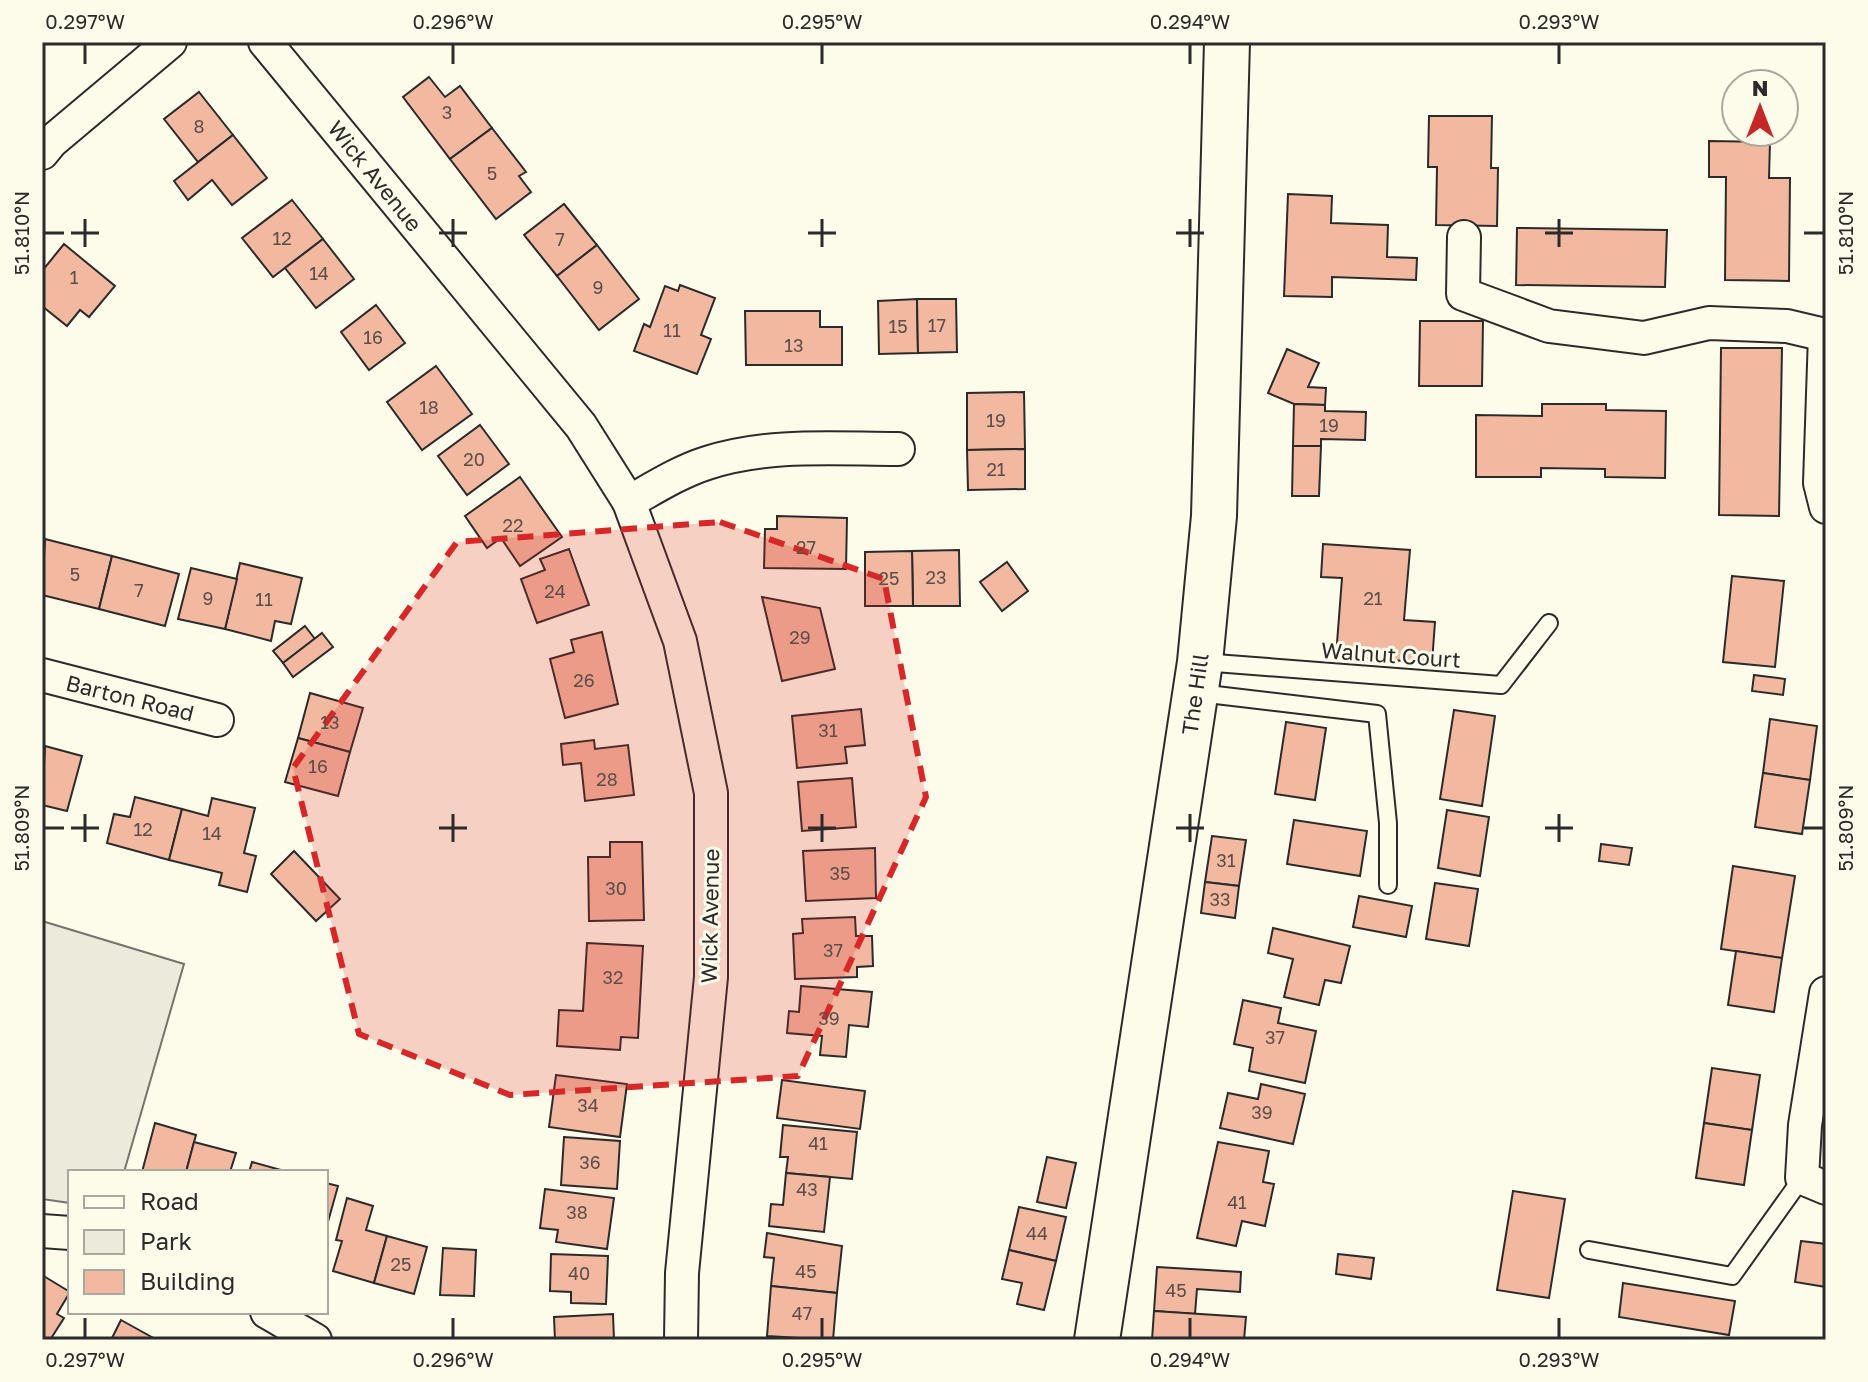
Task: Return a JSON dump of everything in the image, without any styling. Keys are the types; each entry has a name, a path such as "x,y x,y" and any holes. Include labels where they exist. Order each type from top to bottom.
{"main road":[{"name":"The Hill","path":"1097,1340 1199,677 1214,516 1227,42"}],"street":[{"path":"42,153 51,142 170,42"},
{"name":"Wick Avenue","path":"265,42 581,426 629,502 680,641 711,793 711,977 683,1258 681,1340"},
{"path":"1464,237 1463,294 1549,326 1644,338 1709,323 1787,326 1826,335 1820,483 1826,507"},
{"path":"629,502 676,475 743,455 788,449 898,449"},
{"name":"Barton Road","path":"42,675 217,720"},
{"path":"1814,1183 1805,1125 1826,993"},
{"path":"42,1231 68,1233"},
{"path":"270,1314 315,1340"}],"lane":[{"name":"Walnut Court","path":"1199,677 1501,685 1549,623"},
{"path":"1199,677 1377,714 1388,823 1388,885"},
{"path":"1589,1250 1732,1276 1814,1183"}],"highlighted area":[{"path":"720,522 884,579 926,797 798,1076 510,1095 359,1034 293,768 457,542"}],"green space":[{"path":"42,921 184,964 125,1170 68,1170 68,1203 42,1199"}],"building":[{"path":"429,77 445,97 460,86 492,128 450,159 403,97"},
{"path":"199,92 233,135 198,162 164,119"},
{"path":"1429,116 1492,116 1491,168 1498,168 1497,226 1436,225 1437,167 1428,167"},
{"path":"492,128 526,172 519,176 531,192 496,219 450,159"},
{"path":"233,135 267,178 232,205 212,180 188,200 174,181"},
{"path":"1709,141 1720,141 1720,148 1770,148 1769,178 1790,178 1789,281 1725,280 1726,177 1709,177"},
{"path":"1288,194 1332,196 1331,223 1388,225 1387,257 1417,258 1416,280 1332,277 1332,297 1284,296"},
{"path":"292,200 323,239 273,277 242,238"},
{"path":"564,204 597,245 557,276 524,235"},
{"path":"1517,228 1667,230 1665,287 1516,285"},
{"path":"323,239 354,279 316,308 285,268"},
{"path":"64,244 115,286 89,317 80,310 67,326 42,306 42,271"},
{"path":"597,245 639,299 599,330 557,276"},
{"path":"680,285 715,298 701,335 711,339 697,374 634,351 644,324 650,327 665,286 678,291"},
{"path":"917,299 918,353 879,354 878,301"},
{"path":"917,299 956,299 957,352 918,353"},
{"path":"376,305 405,343 369,370 341,332"},
{"path":"745,311 820,311 820,327 842,327 842,365 746,365"},
{"path":"1420,321 1483,321 1482,386 1419,386"},
{"path":"1721,348 1782,348 1779,516 1719,515"},
{"path":"1287,349 1319,363 1308,387 1326,388 1325,405 1294,404 1268,393"},
{"path":"436,366 472,414 422,450 387,402"},
{"path":"1024,392 1025,449 967,450 967,393"},
{"path":"1294,404 1325,405 1325,411 1366,412 1365,440 1321,439 1321,446 1293,446"},
{"path":"1542,404 1606,404 1606,410 1666,411 1665,478 1605,477 1605,469 1541,468 1541,477 1476,477 1476,415 1542,416"},
{"path":"480,425 509,464 467,495 438,456"},
{"path":"1293,446 1321,446 1319,496 1292,496"},
{"path":"1025,449 1025,489 968,490 967,450"},
{"path":"520,477 562,537 520,566 501,538 487,548 465,516"},
{"path":"777,516 847,518 846,569 764,568 765,529 777,529"},
{"path":"45,539 112,556 99,609 42,595"},
{"path":"1323,544 1410,550 1404,620 1435,622 1432,663 1336,656 1342,578 1321,577"},
{"path":"569,549 589,605 537,623 521,579 545,570 540,559"},
{"path":"959,550 960,606 913,606 912,551"},
{"path":"912,551 913,606 865,606 865,552"},
{"path":"112,556 179,574 165,626 99,609"},
{"path":"1007,562 1028,591 1002,611 980,582"},
{"path":"240,563 302,578 291,624 275,621 271,641 225,629"},
{"path":"191,568 237,579 225,629 178,619"},
{"path":"1732,576 1784,581 1775,667 1723,662"},
{"path":"762,597 820,608 835,669 782,681"},
{"path":"305,626 315,639 283,663 273,651"},
{"path":"602,632 618,704 565,718 550,659 574,652 571,640"},
{"path":"322,633 333,647 293,677 283,663"},
{"path":"1754,675 1785,679 1783,695 1752,691"},
{"path":"310,693 363,708 350,752 298,738"},
{"path":"861,709 865,745 845,747 847,763 797,768 792,716"},
{"path":"1454,710 1495,716 1482,806 1440,799"},
{"path":"1770,719 1817,726 1810,780 1763,773"},
{"path":"1286,722 1326,728 1315,800 1275,794"},
{"path":"298,738 350,752 338,796 285,782"},
{"path":"594,740 595,749 628,745 634,795 585,801 581,763 563,765 561,744"},
{"path":"45,746 82,756 67,811 42,805"},
{"path":"1763,773 1810,780 1802,834 1755,827"},
{"path":"852,778 856,827 802,831 798,782"},
{"path":"135,797 182,809 169,860 107,843 114,814 130,817"},
{"path":"212,798 255,808 244,853 256,856 247,892 219,885 222,873 169,860 182,809 208,816"},
{"path":"1447,810 1489,817 1480,876 1438,868"},
{"path":"1294,820 1367,831 1360,876 1287,864"},
{"path":"1212,836 1246,840 1239,886 1205,882"},
{"path":"610,842 642,842 644,920 589,921 588,857 610,857"},
{"path":"1601,844 1632,848 1629,865 1599,861"},
{"path":"875,848 876,898 806,901 803,851"},
{"path":"294,851 340,899 316,921 271,874"},
{"path":"1733,866 1795,876 1782,958 1721,949"},
{"path":"1205,882 1239,886 1235,918 1201,913"},
{"path":"1435,883 1478,889 1469,946 1426,939"},
{"path":"1359,896 1412,906 1406,937 1353,927"},
{"path":"855,917 856,936 872,936 873,966 857,967 857,977 795,979 793,934 803,933 802,919"},
{"path":"1273,928 1350,946 1341,983 1325,980 1319,1005 1284,997 1293,959 1268,953"},
{"path":"587,943 643,946 638,1038 621,1037 620,1050 557,1046 559,1010 583,1011"},
{"path":"1736,951 1782,958 1774,1012 1728,1005"},
{"path":"801,986 872,992 868,1027 849,1025 846,1057 820,1055 822,1036 787,1033 789,1011 799,1012"},
{"path":"1243,1000 1281,1008 1278,1023 1316,1031 1305,1083 1249,1071 1253,1048 1234,1044"},
{"path":"1712,1068 1760,1075 1752,1130 1704,1123"},
{"path":"556,1075 627,1084 620,1137 549,1127"},
{"path":"782,1080 865,1091 860,1129 777,1118"},
{"path":"1261,1084 1305,1094 1293,1144 1220,1128 1228,1093 1258,1099"},
{"path":"155,1123 196,1135 187,1170 143,1170"},
{"path":"1704,1123 1752,1130 1744,1185 1696,1178"},
{"path":"783,1125 857,1132 852,1179 786,1173 788,1157 780,1157"},
{"path":"564,1137 620,1141 617,1189 561,1185"},
{"path":"194,1142 236,1153 231,1170 187,1170"},
{"path":"1218,1142 1269,1151 1263,1182 1274,1184 1265,1226 1242,1221 1236,1246 1197,1238"},
{"path":"1047,1157 1076,1163 1066,1208 1037,1202"},
{"path":"252,1162 281,1170 250,1170"},
{"path":"786,1173 830,1177 824,1232 769,1226 771,1204 783,1205"},
{"path":"328,1184 338,1186 328,1222"},
{"path":"545,1189 614,1198 607,1249 556,1242 558,1230 540,1228"},
{"path":"1513,1191 1565,1199 1549,1298 1497,1290"},
{"path":"347,1198 373,1206 366,1230 387,1236 374,1283 333,1271 342,1241 336,1240"},
{"path":"1019,1207 1066,1217 1056,1261 1009,1250"},
{"path":"767,1233 842,1246 837,1293 771,1286 774,1258 764,1257"},
{"path":"387,1236 427,1247 414,1294 374,1283"},
{"path":"1801,1241 1826,1244 1826,1287 1795,1282"},
{"path":"443,1248 476,1250 474,1296 440,1295"},
{"path":"1009,1250 1056,1261 1044,1310 1017,1304 1022,1283 1002,1279"},
{"path":"551,1254 608,1256 606,1304 571,1303 571,1292 550,1291"},
{"path":"1338,1254 1374,1258 1371,1279 1336,1274"},
{"path":"1157,1267 1241,1272 1240,1292 1197,1289 1195,1314 1154,1311"},
{"path":"42,1275 68,1291 68,1295 57,1314 64,1318 50,1340 42,1340"},
{"path":"1623,1283 1735,1301 1729,1335 1619,1317"},
{"path":"771,1286 837,1293 833,1340 767,1336"},
{"path":"1154,1311 1246,1317 1244,1340 1152,1340"},
{"path":"613,1314 614,1340 555,1340 554,1317"},
{"path":"121,1320 157,1340 111,1340"}]}
